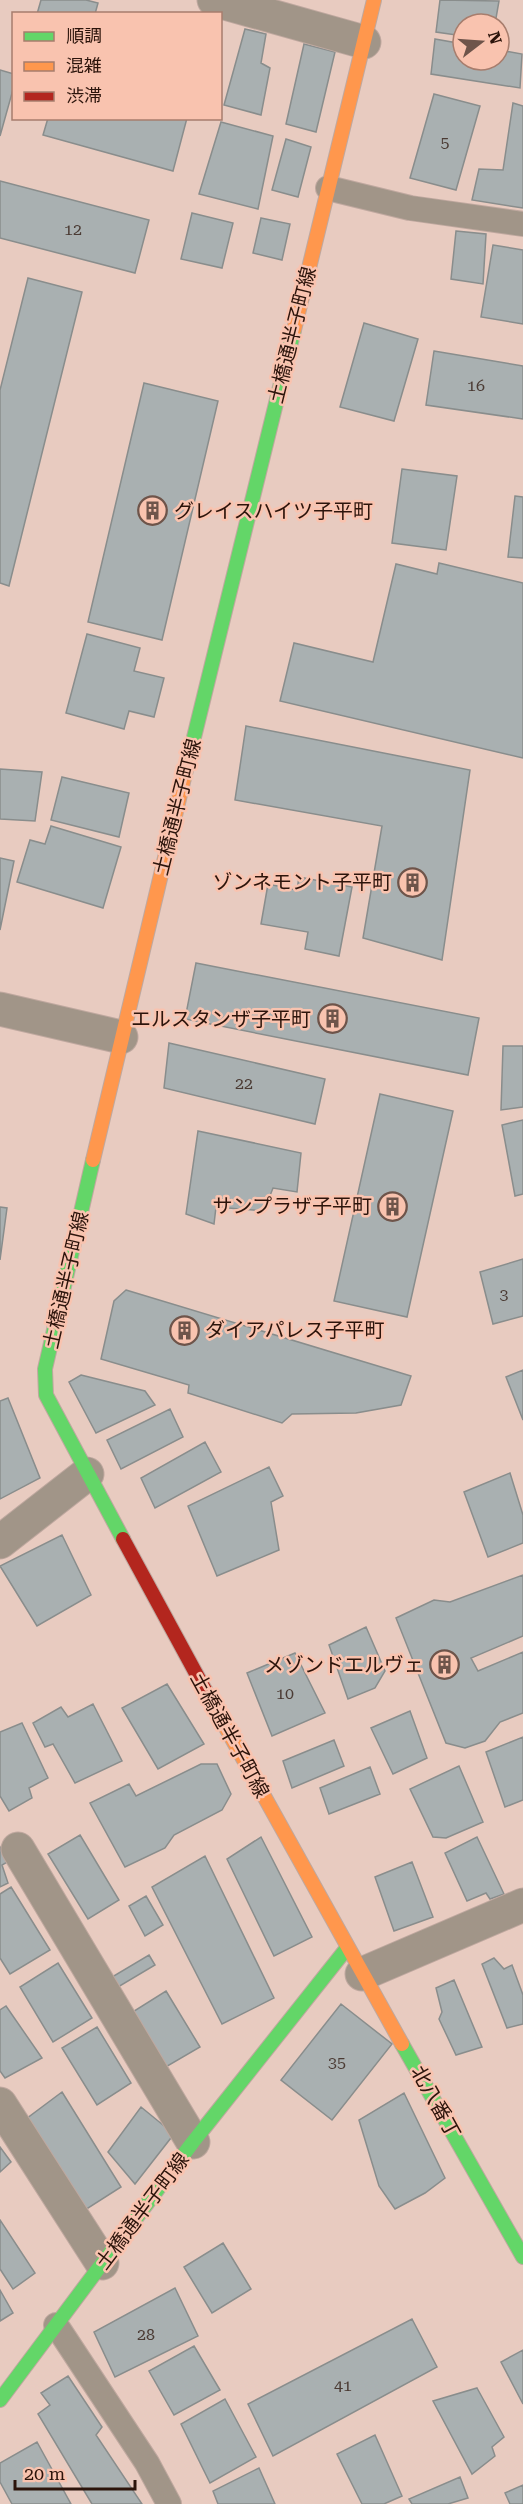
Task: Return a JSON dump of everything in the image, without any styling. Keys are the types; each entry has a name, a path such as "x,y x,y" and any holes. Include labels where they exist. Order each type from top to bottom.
{"street":[{"path":"214,0 364,42"},
{"name":"土橋通半子町線","path":"0,2400 193,2142 354,1961 87,1474 46,1395 45,1369 121,1037 374,0"},
{"path":"0,1010 121,1037"},
{"path":"0,1542 87,1474"},
{"path":"18,1849 193,2142"},
{"path":"354,1961 523,1905"},
{"name":"北八番丁","path":"354,1961 523,2257"},
{"path":"0,2104 102,2263"}],"lane":[{"path":"328,188 410,208 523,224"},
{"path":"56,2325 147,2463 169,2504"}],"building":[{"path":"41,0 86,0 98,3 96,12 38,12"},
{"path":"440,0 499,1 497,12 451,12 451,34 436,32"},
{"path":"245,29 266,34 261,63 270,68 261,115 224,105"},
{"path":"435,39 451,42 451,72 511,72 511,52 522,54 520,88 431,74"},
{"path":"304,44 335,52 316,132 286,124"},
{"path":"0,70 12,73 12,93 0,136"},
{"path":"434,94 480,106 456,190 410,178"},
{"path":"513,103 523,106 523,208 472,200 479,169 503,170"},
{"path":"47,120 186,120 173,171 43,135"},
{"path":"221,122 273,136 258,209 199,194"},
{"path":"286,139 311,147 298,197 272,190"},
{"path":"0,181 149,220 135,273 0,238"},
{"path":"192,213 233,223 222,268 181,259"},
{"path":"261,218 290,224 282,260 253,253"},
{"path":"456,231 486,234 483,284 451,279"},
{"path":"493,245 523,250 523,324 481,317"},
{"path":"28,278 82,292 9,586 0,583 0,390"},
{"path":"364,323 418,339 394,421 340,407"},
{"path":"434,351 523,366 523,419 426,405"},
{"name":"グレイスハイツ子平町","path":"144,383 218,401 162,640 88,622"},
{"path":"402,469 457,476 446,550 392,543"},
{"path":"515,496 523,497 523,558 508,557"},
{"path":"439,563 523,583 523,758 280,701 294,643 373,662 396,564 437,574"},
{"path":"87,634 140,648 134,671 164,678 154,717 129,711 124,729 66,713"},
{"name":"ゾンネモント子平町","path":"246,726 470,770 442,960 363,938 382,826 235,800"},
{"path":"0,769 42,772 35,821 0,819"},
{"path":"62,777 129,793 119,837 51,820"},
{"path":"51,826 121,847 103,908 17,882 30,840 45,844"},
{"path":"0,858 14,861 0,930"},
{"path":"299,877 352,887 339,956 305,949 308,932 261,924 268,884 297,890"},
{"name":"エルスタンザ子平町","path":"196,963 479,1018 468,1075 185,1019"},
{"path":"169,1043 325,1079 315,1124 164,1088"},
{"path":"503,1046 523,1046 523,1107 501,1110"},
{"name":"サンプラザ子平町","path":"380,1094 453,1111 407,1317 334,1301"},
{"path":"523,1120 523,1194 515,1196 502,1125"},
{"path":"198,1131 301,1153 297,1192 273,1188 264,1211 216,1207 214,1224 186,1214"},
{"path":"0,1207 7,1208 0,1260"},
{"path":"523,1259 523,1316 493,1324 480,1272"},
{"name":"ダイアパレス子平町","path":"126,1290 411,1376 401,1405 356,1413 292,1414 282,1423 188,1393 189,1385 101,1359 114,1301"},
{"path":"523,1370 523,1420 506,1377"},
{"path":"81,1375 145,1391 155,1405 96,1433 69,1382"},
{"path":"8,1398 40,1478 0,1499 0,1401"},
{"path":"170,1409 183,1437 121,1469 107,1440"},
{"path":"205,1442 221,1472 155,1508 141,1478"},
{"path":"269,1467 283,1496 271,1502 279,1550 217,1576 188,1506"},
{"path":"510,1473 523,1515 523,1543 488,1557 464,1492"},
{"path":"62,1535 91,1595 37,1626 0,1566"},
{"name":"メゾンドエルヴェ","path":"523,1575 523,1636 471,1658 478,1671 523,1652 523,1713 500,1722 485,1741 465,1748 446,1743 396,1618 434,1600 450,1602"},
{"path":"366,1627 385,1671 375,1688 348,1699 329,1645"},
{"path":"295,1653 325,1713 272,1736 247,1673"},
{"path":"167,1684 204,1744 158,1769 122,1708"},
{"path":"93,1704 122,1761 75,1783 53,1744 45,1747 33,1723 61,1707 68,1717"},
{"path":"410,1711 427,1758 393,1774 371,1728"},
{"path":"22,1723 48,1778 29,1788 32,1798 9,1811 0,1796 0,1732"},
{"path":"523,1737 523,1800 505,1807 486,1752"},
{"path":"334,1740 344,1766 292,1788 283,1761"},
{"path":"201,1764 217,1764 231,1794 222,1810 174,1835 165,1848 125,1867 90,1803 129,1784 136,1796"},
{"path":"459,1766 483,1822 446,1838 433,1837 410,1789"},
{"path":"370,1767 380,1794 329,1814 320,1788"},
{"path":"80,1835 119,1900 88,1919 48,1854"},
{"path":"261,1837 312,1937 274,1956 227,1859"},
{"path":"477,1837 504,1894 490,1899 486,1893 467,1901 445,1853"},
{"path":"0,1847 9,1861 2,1865 8,1883 0,1887"},
{"path":"205,1856 274,1998 222,2024 152,1887"},
{"path":"412,1862 433,1917 394,1931 375,1877"},
{"path":"11,1887 50,1950 10,1974 0,1958 0,1894"},
{"path":"146,1896 163,1925 145,1936 129,1906"},
{"path":"149,1955 155,1965 113,1990 107,1980"},
{"path":"494,1958 504,1969 512,1965 523,1995 523,2024 507,2028 482,1964"},
{"path":"58,1963 92,2018 53,2042 20,1987"},
{"path":"454,1980 482,2047 456,2055 439,2019 442,2012 436,1988"},
{"path":"166,1991 200,2047 164,2068 131,2013"},
{"path":"341,2004 392,2044 332,2120 281,2080"},
{"path":"6,2006 42,2058 5,2078 0,2071 0,2010"},
{"path":"97,2027 131,2083 97,2105 62,2048"},
{"path":"62,2092 121,2187 85,2210 26,2119"},
{"path":"404,2093 445,2178 425,2193 395,2209 379,2186 359,2120"},
{"path":"141,2107 174,2134 135,2184 108,2152"},
{"path":"0,2147 11,2162 0,2172"},
{"path":"0,2220 35,2273 13,2289 0,2269"},
{"path":"223,2243 251,2289 212,2313 184,2267"},
{"path":"175,2288 198,2336 115,2377 94,2332"},
{"path":"0,2290 13,2313 0,2321"},
{"path":"412,2319 437,2367 273,2456 248,2404"},
{"path":"194,2346 220,2390 174,2415 149,2371"},
{"path":"523,2350 523,2404 501,2362"},
{"path":"68,2376 102,2427 96,2435 142,2504 92,2504 38,2414 50,2405 41,2393"},
{"path":"477,2388 504,2437 492,2447 495,2456 472,2474 433,2401"},
{"path":"225,2399 256,2457 210,2483 181,2424"},
{"path":"375,2435 402,2496 384,2504 362,2504 337,2454"},
{"path":"37,2442 71,2504 12,2504 0,2482 0,2463"},
{"path":"259,2468 275,2504 218,2504 213,2491"},
{"path":"460,2477 468,2498 448,2504 412,2504 409,2499"},
{"path":"523,2485 523,2504 510,2504 505,2493"}],"traffic: fast":[{"path":"184,778 294,330"},
{"path":"93,1160 45,1369 46,1395 123,1539"},
{"path":"0,2400 193,2142 347,1948"},
{"path":"402,2044 523,2257"}],"traffic: slow":[{"path":"294,330 374,0"},
{"path":"93,1160 184,778"},
{"path":"205,1690 402,2044"}],"traffic: jam":[{"path":"123,1539 205,1690"}],"place":[{"name":"グレイスハイツ子平町","path":"153,511"},
{"name":"ゾンネモント子平町","path":"413,882"},
{"name":"エルスタンザ子平町","path":"332,1019"},
{"name":"サンプラザ子平町","path":"393,1206"},
{"name":"ダイアパレス子平町","path":"184,1330"},
{"name":"メゾンドエルヴェ","path":"445,1665"}]}
